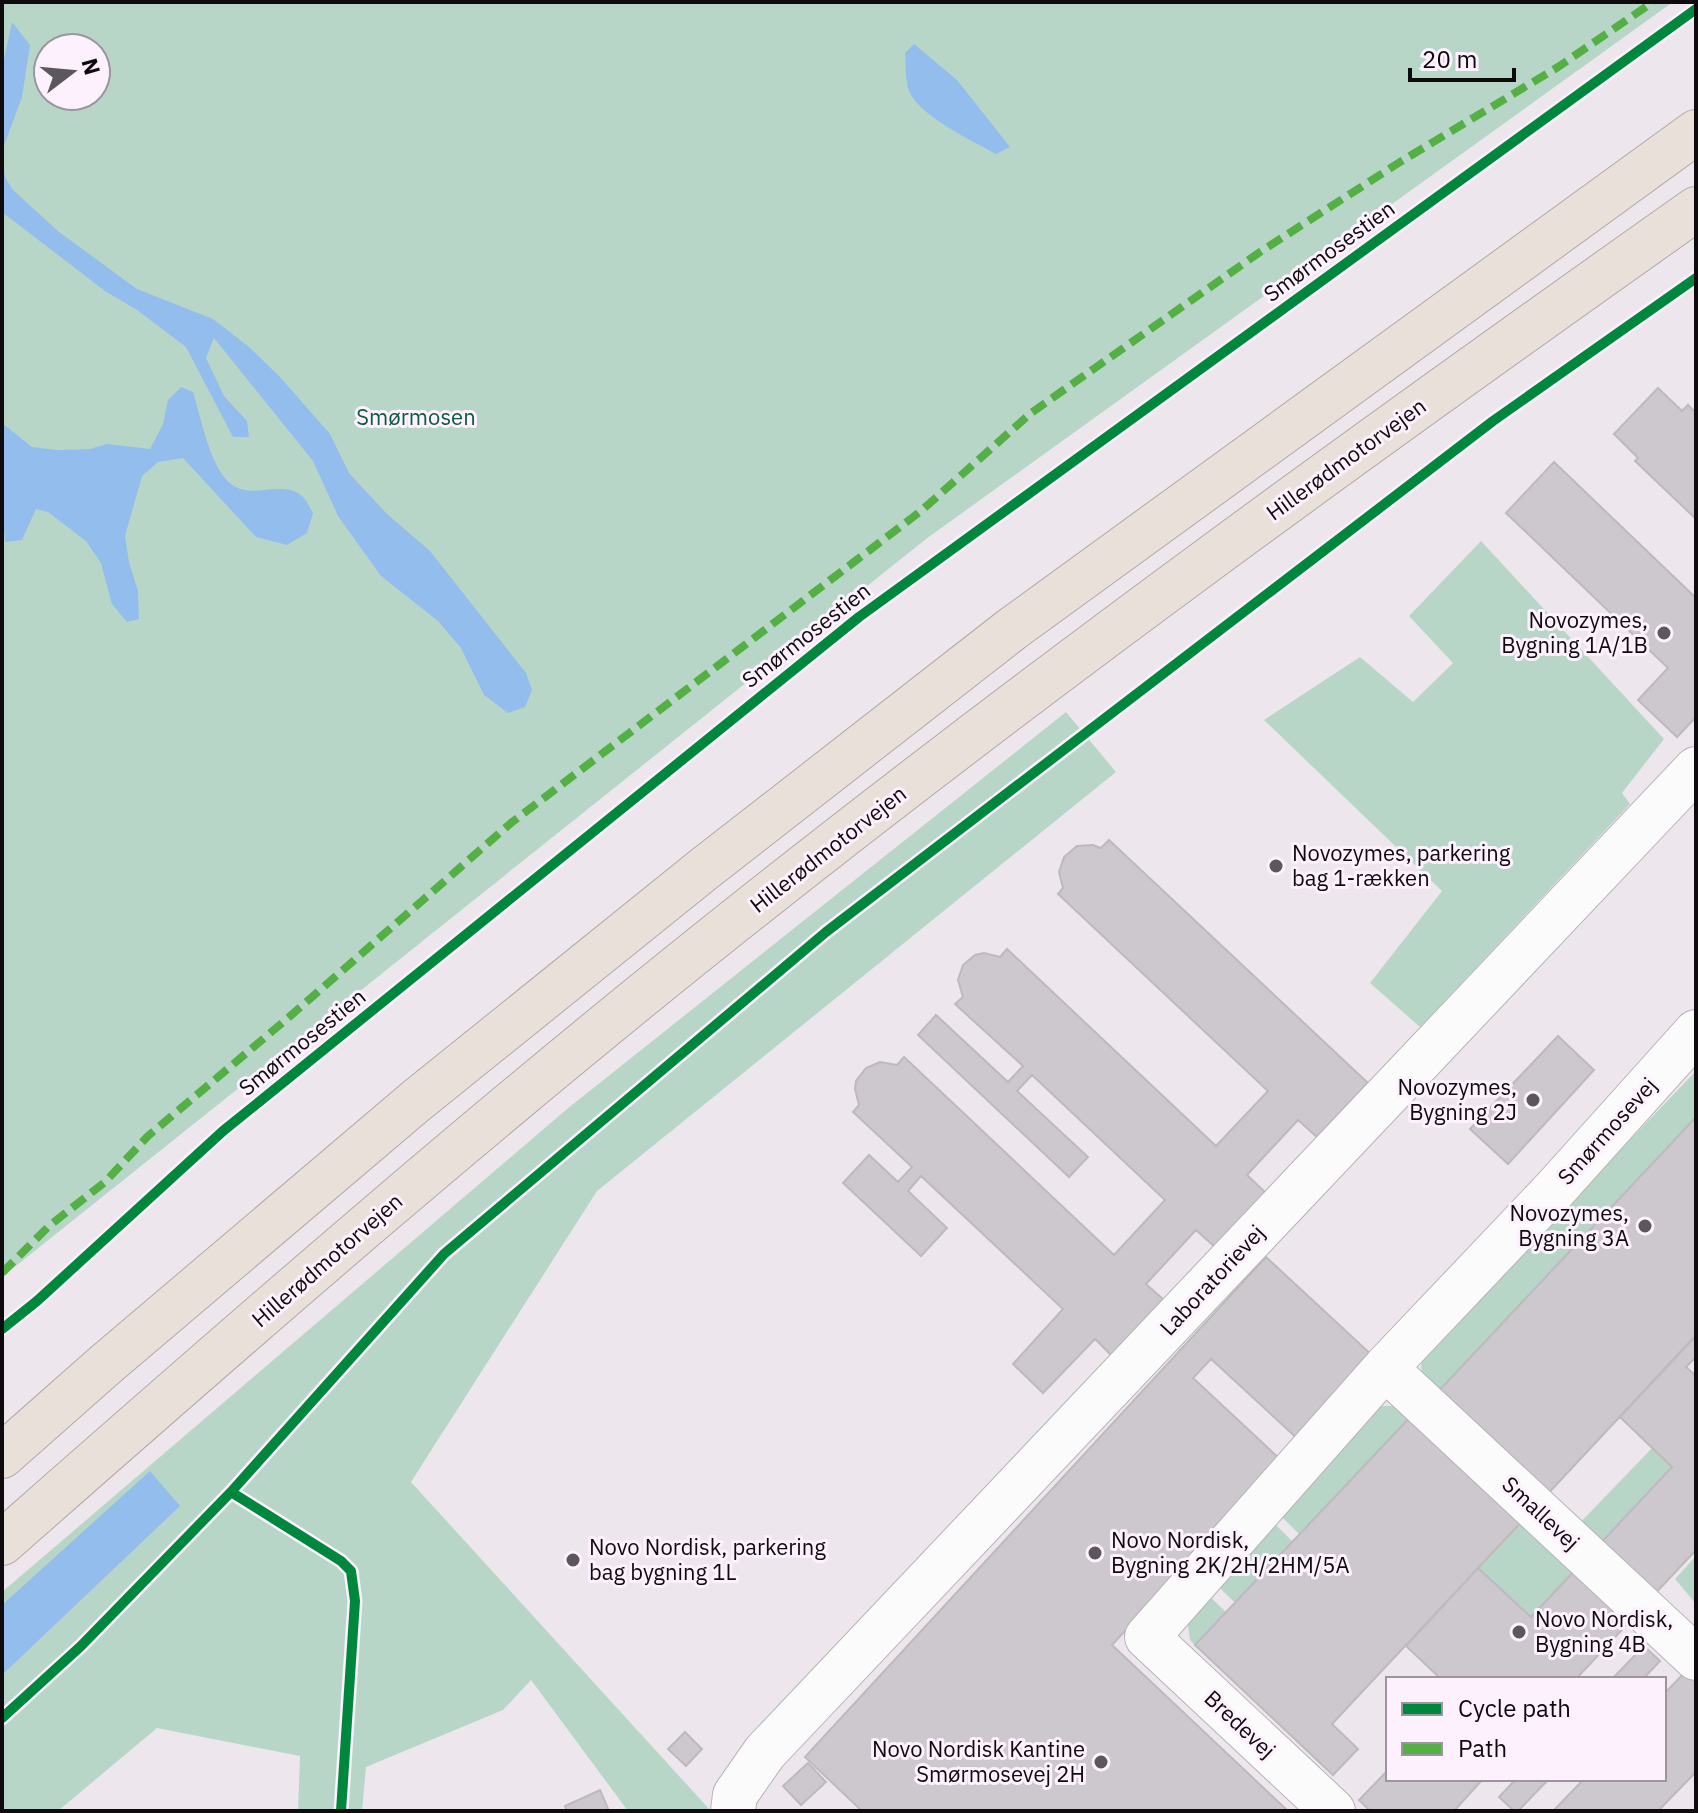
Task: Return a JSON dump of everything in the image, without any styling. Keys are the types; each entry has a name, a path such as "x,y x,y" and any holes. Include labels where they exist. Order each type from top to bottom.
{"highway":[{"path":"2,1456 416,1101 704,869 1025,620 1696,132"},
{"name":"Hillerødmotorvejen","path":"2,1543 468,1140 744,913 1060,668 1427,400 1696,209"}],"lane":[{"name":"Laboratorievej","path":"734,1803 765,1752 1696,769"},
{"name":"Smørmosevej","path":"1147,1637 1385,1368 1555,1189 1696,1032"},
{"name":"Smallevej","path":"1385,1368 1696,1658"},
{"name":"Bredevej","path":"1147,1637 1333,1811"}],"green space":[{"name":"Smørmosen","path":"2,2 1673,2 926,539 2,1277"},
{"path":"1481,541 1664,739 1622,793 1630,804 1420,1027 1370,983 1442,891 1264,720 1360,657 1413,702 1453,663 1409,616"},
{"path":"1066,712 1116,772 597,1191 411,1482 711,1811 628,1811 531,1680 503,1710 366,1767 362,1811 298,1811 300,1756 157,1728 58,1811 2,1811 2,1592 567,1109"},
{"path":"1696,1071 1696,1117 1434,1396 1422,1387 1421,1357"},
{"path":"1380,1406 1407,1406 1414,1413 1300,1535 1279,1514"},
{"path":"1652,1448 1672,1467 1596,1548 1575,1528"},
{"path":"1525,1518 1577,1568 1531,1617 1478,1568"},
{"path":"1272,1521 1293,1542 1235,1603 1214,1582"},
{"path":"1696,1556 1696,1604 1675,1579"},
{"path":"1205,1592 1226,1612 1195,1645 1190,1640 1186,1611"}],"water":[{"path":"12,22 30,45 22,97 2,151 2,69"},
{"path":"914,44 957,80 1010,147 996,154 924,110 909,91 906,77 905,53"},
{"path":"2,151 5,177 12,189 59,232 137,289 213,319 279,376 330,434 349,473 387,514 430,551 526,673 532,690 525,707 508,713 484,695 461,648 438,621 381,576 338,516 313,461 214,338 206,358 224,396 247,421 249,437 233,437 186,347 137,310 105,291 2,212"},
{"path":"181,387 193,392 212,454 231,484 249,491 286,489 295,492 313,513 307,533 287,545 256,537 183,458 158,462 142,476 125,536 138,591 139,619 127,622 112,604 101,563 86,541 48,512 36,509 22,540 5,542 2,423 32,447 90,449 107,444 150,449 163,424 168,400"},
{"path":"150,1471 180,1506 2,1675 2,1605"}],"building":[{"path":"1658,388 1682,411 1688,405 1696,413 1696,519 1635,461 1638,458 1614,434"},
{"name":"Novozymes, Bygning 1A/1B","path":"1554,462 1696,598 1696,717 1677,737 1638,700 1668,668 1506,513"},
{"path":"1109,840 1368,1083 1317,1137 1298,1120 1247,1175 1266,1193 1215,1247 1196,1230 1146,1284 1164,1300 1112,1356 1095,1339 1043,1393 1013,1364 1063,1309 921,1176 908,1191 947,1228 921,1256 843,1183 869,1155 898,1182 912,1167 853,1112 859,1105 856,1081 866,1068 880,1062 897,1065 904,1057 1114,1255 1165,1200 1032,1075 1017,1091 1088,1157 1069,1177 918,1035 936,1015 1008,1082 1023,1066 955,1004 963,997 958,980 963,965 975,955 984,953 1000,957 1007,949 1216,1146 1268,1091 1058,894 1063,888 1059,872 1064,857 1077,846 1101,848"},
{"name":"Novozymes, Bygning 2J","path":"1558,1036 1594,1070 1508,1164 1470,1129"},
{"name":"Novozymes, Bygning 3A","path":"1696,1117 1696,1335 1543,1499 1434,1396"},
{"name":"Novo Nordisk, Bygning 2K/2H/2HM/5A","path":"1266,1257 1375,1358 1299,1440 1211,1359 1193,1378 1282,1461 1112,1645 1288,1811 862,1811 805,1757"},
{"path":"1693,1339 1696,1342 1696,1357 1686,1367 1696,1376 1696,1550 1650,1599 1596,1548 1672,1467 1620,1417"},
{"path":"1414,1413 1525,1518 1332,1724 1358,1749 1333,1775 1195,1645"},
{"name":"Novo Nordisk, Bygning 4B","path":"1478,1568 1531,1617 1577,1568 1632,1619 1578,1677 1439,1677 1406,1646"},
{"path":"1644,1646 1660,1661 1645,1677 1614,1677"},
{"path":"1688,1669 1696,1677 1696,1772 1658,1811 1553,1811 1582,1781 1666,1781 1666,1692"},
{"path":"685,1732 702,1749 686,1766 668,1749"},
{"path":"808,1763 826,1782 801,1805 783,1786"},
{"path":"1386,1772 1386,1781 1481,1781 1454,1811 1370,1811 1359,1800"},
{"path":"1514,1781 1547,1781 1518,1811 1499,1797"},
{"path":"600,1790 609,1811 567,1811 565,1806"}],"marked path":[{"path":"2,1273 49,1226 105,1182 148,1136 511,823 921,511 1031,413 1260,252 1400,162 1558,67 1653,2"}],"cycle path":[{"name":"Smørmosestien","path":"2,1329 37,1301 223,1131 859,617 1696,9"},
{"path":"2,1718 81,1646 231,1492 444,1254 826,932 1493,421 1696,278"},
{"path":"231,1492 341,1561 351,1571 355,1601 341,1811"}],"place":[{"name":"Novozymes, Bygning 1A/1B","path":"1664,633"},
{"name":"Novozymes, parkering bag 1-rækken","path":"1276,866"},
{"name":"Novozymes, Bygning 2J","path":"1533,1100"},
{"name":"Novozymes, Bygning 3A","path":"1645,1226"},
{"name":"Novo Nordisk, Bygning 2K/2H/2HM/5A","path":"1095,1553"},
{"name":"Novo Nordisk, parkering bag bygning 1L","path":"573,1560"},
{"name":"Novo Nordisk, Bygning 4B","path":"1519,1632"},
{"name":"Novo Nordisk Kantine Smørmosevej 2H","path":"1101,1762"}]}
